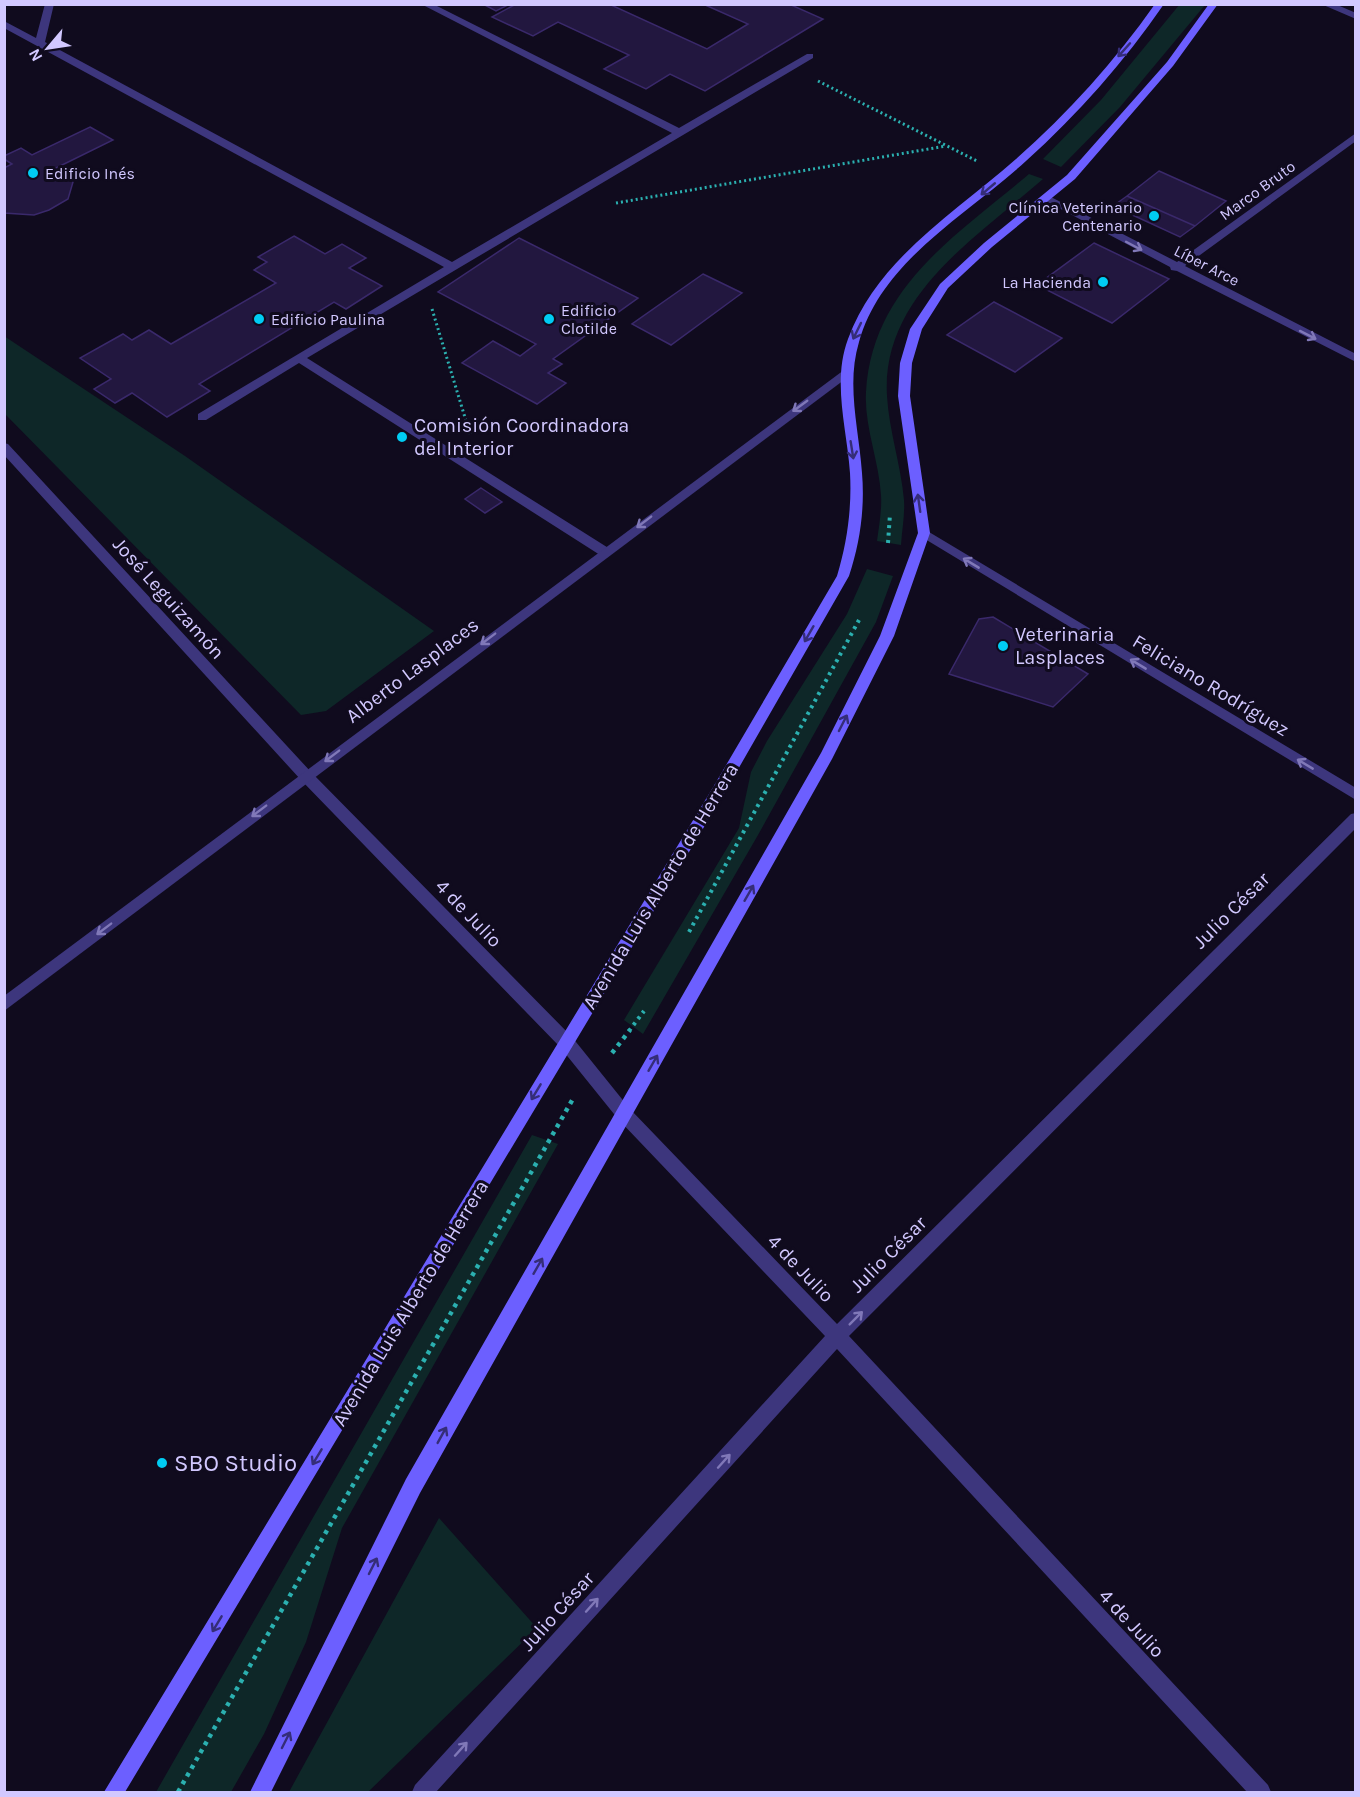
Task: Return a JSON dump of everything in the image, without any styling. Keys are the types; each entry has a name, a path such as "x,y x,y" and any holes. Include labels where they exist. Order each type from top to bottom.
{"main road":[{"name":"Avenida Luis Alberto de Herrera","path":"114,1792 720,788 843,576 850,556 857,504 847,399 848,371 853,340 882,285 908,256 1005,175 1071,111 1144,28 1160,4"},
{"path":"260,1792 413,1486 827,755 887,636 924,533 904,396 906,363 916,329 944,286 988,245 1071,177 1170,64 1214,4"}],"street":[{"path":"40,42 50,4"},
{"path":"425,4 680,133"},
{"path":"1325,4 1356,16"},
{"path":"4,24 453,267"},
{"path":"202,417 810,56"},
{"name":"Marco Bruto","path":"1175,268 1356,136"},
{"name":"Líber Arce","path":"1045,198 1175,268 1356,359"},
{"path":"299,358 605,552"},
{"name":"Alberto Lasplaces","path":"4,1005 848,371"},
{"name":"José Leguizamón","path":"4,447 306,776"},
{"name":"Feliciano Rodríguez","path":"924,533 1356,795"},
{"name":"4 de Julio","path":"306,776 566,1042 624,1114 837,1336 1261,1792"},
{"name":"Julio César","path":"422,1792 837,1336 1356,818"}],"path":[{"path":"607,205 946,146 790,67"},
{"path":"424,285 483,475"}],"green space":[{"path":"1180,4 1205,5 1120,107 1061,167 1043,159 1101,100"},
{"path":"1029,174 1043,179 990,223 938,272 916,299 900,328 889,360 887,396 904,500 901,545 877,541 881,495 867,418 866,392 872,355 884,322 901,293 923,266 947,242"},
{"path":"4,336 185,456 434,631 326,711 301,715 5,414"},
{"path":"867,569 893,576 876,622 758,835 643,1034 624,1020 739,828 751,772 767,741 847,614"},
{"path":"532,1135 558,1144 342,1528 306,1642 264,1734 231,1792 156,1792"},
{"path":"439,1518 537,1628 368,1792 289,1792"}],"building":[{"path":"483,4 510,4 496,11"},
{"path":"516,4 609,4 707,49 748,24 703,4 789,4 823,19 705,91 670,74 646,89 604,69 629,55 558,22 533,36 492,17"},
{"name":"Edificio Inés","path":"90,127 113,140 56,168 73,182 68,199 49,210 34,215 4,213 4,168 12,164 4,159 4,156 21,148 32,155"},
{"path":"1159,171 1226,201 1195,226 1127,196"},
{"name":"Clínica Veterinario Centenario","path":"1127,196 1195,226 1180,237 1113,206"},
{"name":"Edificio Paulina","path":"294,236 325,254 342,244 366,258 349,268 382,286 346,309 334,302 199,384 210,391 167,417 132,393 115,403 94,389 111,379 80,358 123,334 132,340 149,330 171,344 276,283 254,270 267,262 258,257"},
{"name":"Edificio Clotilde","path":"519,238 638,298 553,359 562,364 548,373 566,383 537,404 462,363 493,341 520,356 536,344 438,292"},
{"name":"La Hacienda","path":"1094,243 1169,279 1112,323 1037,285"},
{"path":"703,274 742,293 671,345 632,324"},
{"path":"994,302 1062,338 1015,372 947,335"},
{"path":"481,488 502,502 485,513 465,499"},
{"name":"Veterinaria Lasplaces","path":"993,617 1088,674 1053,707 949,674 979,619"}],"place":[{"name":"Edificio Inés","path":"33,173"},
{"name":"Clínica Veterinario Centenario","path":"1154,216"},
{"name":"La Hacienda","path":"1103,282"},
{"name":"Edificio Paulina","path":"259,319"},
{"name":"Edificio Clotilde","path":"549,319"},
{"name":"Comisión Coordinadora del Interior","path":"402,437"},
{"name":"Veterinaria Lasplaces","path":"1003,646"},
{"name":"SBO Studio","path":"162,1463"}]}
